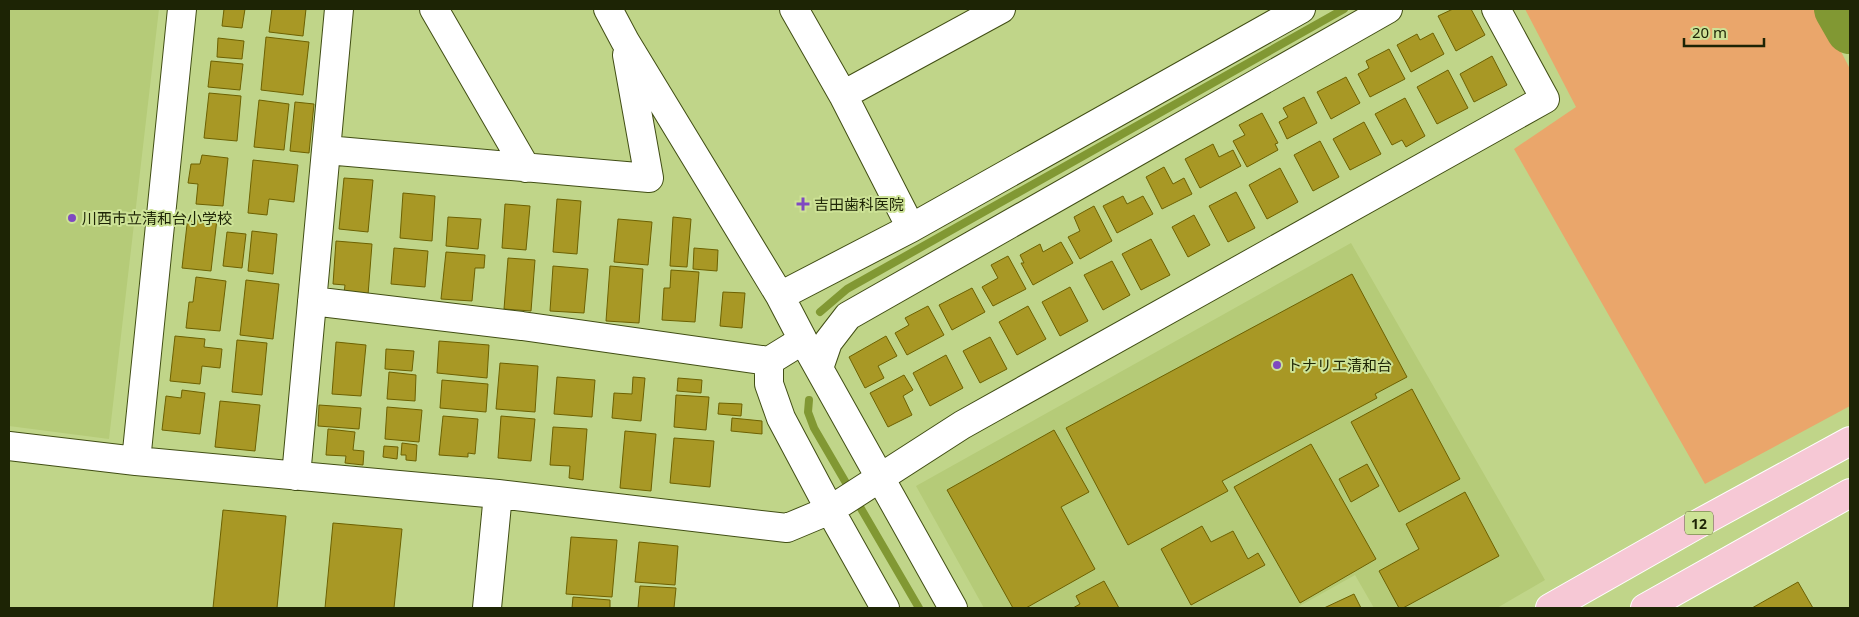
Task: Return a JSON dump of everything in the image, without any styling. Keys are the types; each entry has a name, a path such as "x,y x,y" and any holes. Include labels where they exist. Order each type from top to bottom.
{"main road":[{"name":"12","path":"1550,608 1696,525 1850,441"},
{"path":"1645,608 1850,493"}],"street":[{"path":"136,461 182,9"},
{"path":"296,476 339,9"},
{"path":"434,9 526,168"},
{"path":"608,9 625,41 780,296 819,368 874,483 953,608"},
{"path":"794,9 843,95 912,228"},
{"path":"843,95 1000,9"},
{"path":"780,296 912,228 1301,9"},
{"path":"819,368 828,342 848,316 1388,9"},
{"path":"9,446 136,461 498,494 787,528 834,508 918,452 962,426 1545,99 1496,9"},
{"path":"326,150 649,178 625,41"},
{"path":"312,301 522,326 769,361 803,340"},
{"path":"769,361 769,384 781,418 834,508 885,608"},
{"path":"487,608 498,494"}],"shaded area":[{"name":"川西市立清和台小学校","path":"9,9 159,9 109,439 9,426"},
{"path":"1525,9 1819,9 1850,69 1850,406 1705,484 1514,149 1576,107"},
{"name":"トナリエ清和台","path":"1351,243 1545,580 1497,608 1374,608 1355,575 1296,608 984,608 916,486"}],"building":[{"path":"224,9 245,9 242,28 222,26"},
{"path":"272,9 306,9 303,36 269,32"},
{"path":"1453,9 1471,9 1485,35 1456,51 1438,16"},
{"path":"1433,33 1444,54 1411,72 1397,45 1417,34 1420,40"},
{"path":"266,37 309,42 303,95 261,90"},
{"path":"218,38 244,41 242,59 217,57"},
{"path":"1389,49 1405,79 1370,97 1358,74 1369,68 1366,61"},
{"path":"1492,56 1507,85 1474,102 1460,74"},
{"path":"211,61 243,64 240,90 208,87"},
{"path":"1448,70 1468,108 1437,124 1417,87"},
{"path":"1346,77 1360,103 1331,119 1317,92"},
{"path":"209,93 241,96 237,141 204,138"},
{"path":"1304,97 1317,123 1287,139 1279,122 1288,117 1283,108"},
{"path":"1405,98 1425,136 1406,147 1402,140 1392,145 1375,114"},
{"path":"259,100 289,104 284,150 254,147"},
{"path":"295,102 314,104 309,153 290,151"},
{"path":"1262,113 1278,143 1275,144 1278,150 1247,167 1233,141 1245,135 1239,125"},
{"path":"1364,122 1381,154 1350,170 1333,139"},
{"path":"1320,141 1339,177 1313,191 1294,155"},
{"path":"1213,144 1219,157 1233,150 1241,166 1200,188 1185,159"},
{"path":"202,155 228,158 223,206 196,204 198,184 188,183 191,164 200,164"},
{"path":"253,160 298,165 294,202 269,199 267,215 248,213"},
{"path":"1164,167 1173,184 1184,178 1192,194 1162,209 1146,177"},
{"path":"1280,168 1298,202 1267,219 1249,185"},
{"path":"344,178 373,180 368,232 339,229"},
{"path":"1236,192 1255,228 1228,242 1209,206"},
{"path":"403,193 435,196 432,241 400,238"},
{"path":"1123,196 1127,204 1143,196 1153,214 1117,233 1103,206"},
{"path":"557,199 581,201 577,254 553,252"},
{"path":"505,204 530,206 526,250 502,248"},
{"path":"1094,206 1112,241 1080,259 1068,237 1080,231 1074,217"},
{"path":"1194,215 1210,245 1188,257 1172,227"},
{"path":"188,216 217,219 211,271 182,268"},
{"path":"448,217 481,219 478,249 446,246"},
{"path":"673,217 691,219 687,267 670,266"},
{"path":"618,219 652,222 648,265 614,262"},
{"path":"252,231 277,234 273,274 248,271"},
{"path":"227,232 246,234 242,268 223,266"},
{"path":"1151,239 1170,275 1141,290 1122,254"},
{"path":"336,241 372,244 368,295 344,293 345,285 333,284"},
{"path":"1061,242 1073,263 1033,285 1021,263 1024,263 1020,255 1040,244 1043,252"},
{"path":"394,248 428,251 425,287 391,284"},
{"path":"694,248 718,250 717,271 693,269"},
{"path":"446,252 485,255 484,268 475,268 472,301 441,299"},
{"path":"1008,256 1026,289 993,306 982,287 998,278 991,265"},
{"path":"508,258 535,260 531,311 504,309"},
{"path":"1112,261 1130,295 1103,310 1084,275"},
{"path":"553,266 588,269 584,313 550,311"},
{"path":"610,266 643,269 639,323 606,321"},
{"path":"671,270 699,272 695,322 662,320 664,288 670,288"},
{"path":"1352,274 1407,377 1375,394 1377,398 1222,481 1228,491 1128,545 1066,428"},
{"path":"196,277 226,281 220,331 186,328 189,302 193,302"},
{"path":"246,280 279,284 273,339 240,335"},
{"path":"1070,287 1088,321 1060,336 1042,302"},
{"path":"972,288 985,312 952,330 939,305"},
{"path":"723,292 745,293 742,328 720,326"},
{"path":"928,306 944,335 907,355 895,333 909,325 905,318"},
{"path":"1028,306 1046,339 1017,355 999,322"},
{"path":"175,336 205,339 204,347 222,349 220,368 202,366 200,384 170,381"},
{"path":"886,336 897,356 878,366 884,378 865,388 849,357"},
{"path":"990,337 1007,369 980,383 963,351"},
{"path":"237,340 267,343 262,395 232,392"},
{"path":"439,341 489,345 487,378 437,373"},
{"path":"336,342 366,345 361,396 332,394"},
{"path":"386,349 414,351 412,371 385,369"},
{"path":"946,355 963,388 930,406 913,373"},
{"path":"500,363 538,366 535,412 496,409"},
{"path":"389,372 416,375 415,401 387,399"},
{"path":"904,375 913,390 903,396 912,415 888,427 870,393"},
{"path":"557,377 595,380 592,417 554,414"},
{"path":"633,377 645,378 641,421 612,418 614,393 632,394"},
{"path":"678,378 702,380 701,393 677,391"},
{"path":"442,380 488,384 486,412 440,408"},
{"path":"1412,389 1460,479 1399,512 1351,422"},
{"path":"182,390 205,393 200,434 162,430 166,396 181,398"},
{"path":"676,395 709,397 706,430 674,427"},
{"path":"220,401 260,405 255,451 215,447"},
{"path":"719,403 742,404 741,416 718,414"},
{"path":"319,405 361,408 359,429 318,426"},
{"path":"387,407 422,410 419,442 385,439"},
{"path":"443,416 478,419 475,454 468,453 468,457 439,455"},
{"path":"501,416 535,419 531,461 498,458"},
{"path":"732,418 762,421 762,434 731,431"},
{"path":"553,427 587,429 583,480 569,478 570,466 550,465"},
{"path":"328,429 355,432 353,450 364,451 363,465 345,463 346,456 326,455"},
{"path":"1054,430 1089,492 1061,507 1095,569 1026,608 1013,608 947,490"},
{"path":"625,431 656,434 651,491 620,488"},
{"path":"674,438 714,441 710,487 670,483"},
{"path":"402,443 417,445 416,461 406,460 406,455 401,455"},
{"path":"1311,444 1376,559 1300,603 1234,487"},
{"path":"384,446 398,447 397,459 383,457"},
{"path":"1367,464 1379,486 1351,502 1339,479"},
{"path":"1465,492 1499,556 1403,608 1399,608 1379,571 1419,549 1406,524"},
{"path":"223,510 286,516 277,608 213,608"},
{"path":"333,523 402,529 394,608 325,608"},
{"path":"1202,526 1211,542 1233,531 1248,559 1258,553 1265,565 1191,605 1161,549"},
{"path":"571,537 617,540 612,597 566,594"},
{"path":"639,542 678,546 675,585 635,582"},
{"path":"1104,581 1119,608 1073,608 1080,604 1076,596"},
{"path":"1798,582 1813,608 1752,608"},
{"path":"640,586 676,588 674,608 638,608"},
{"path":"1354,594 1361,608 1324,608"},
{"path":"573,597 610,600 610,608 572,608"}],"waterway":[{"path":"820,312 847,289 1344,9"},
{"path":"1838,9 1850,30"},
{"path":"809,400 808,412 814,428 919,608"}],"place":[{"name":"吉田歯科医院","path":"803,204"},
{"name":"川西市立清和台小学校","path":"72,218"},
{"name":"トナリエ清和台","path":"1277,365"}]}
